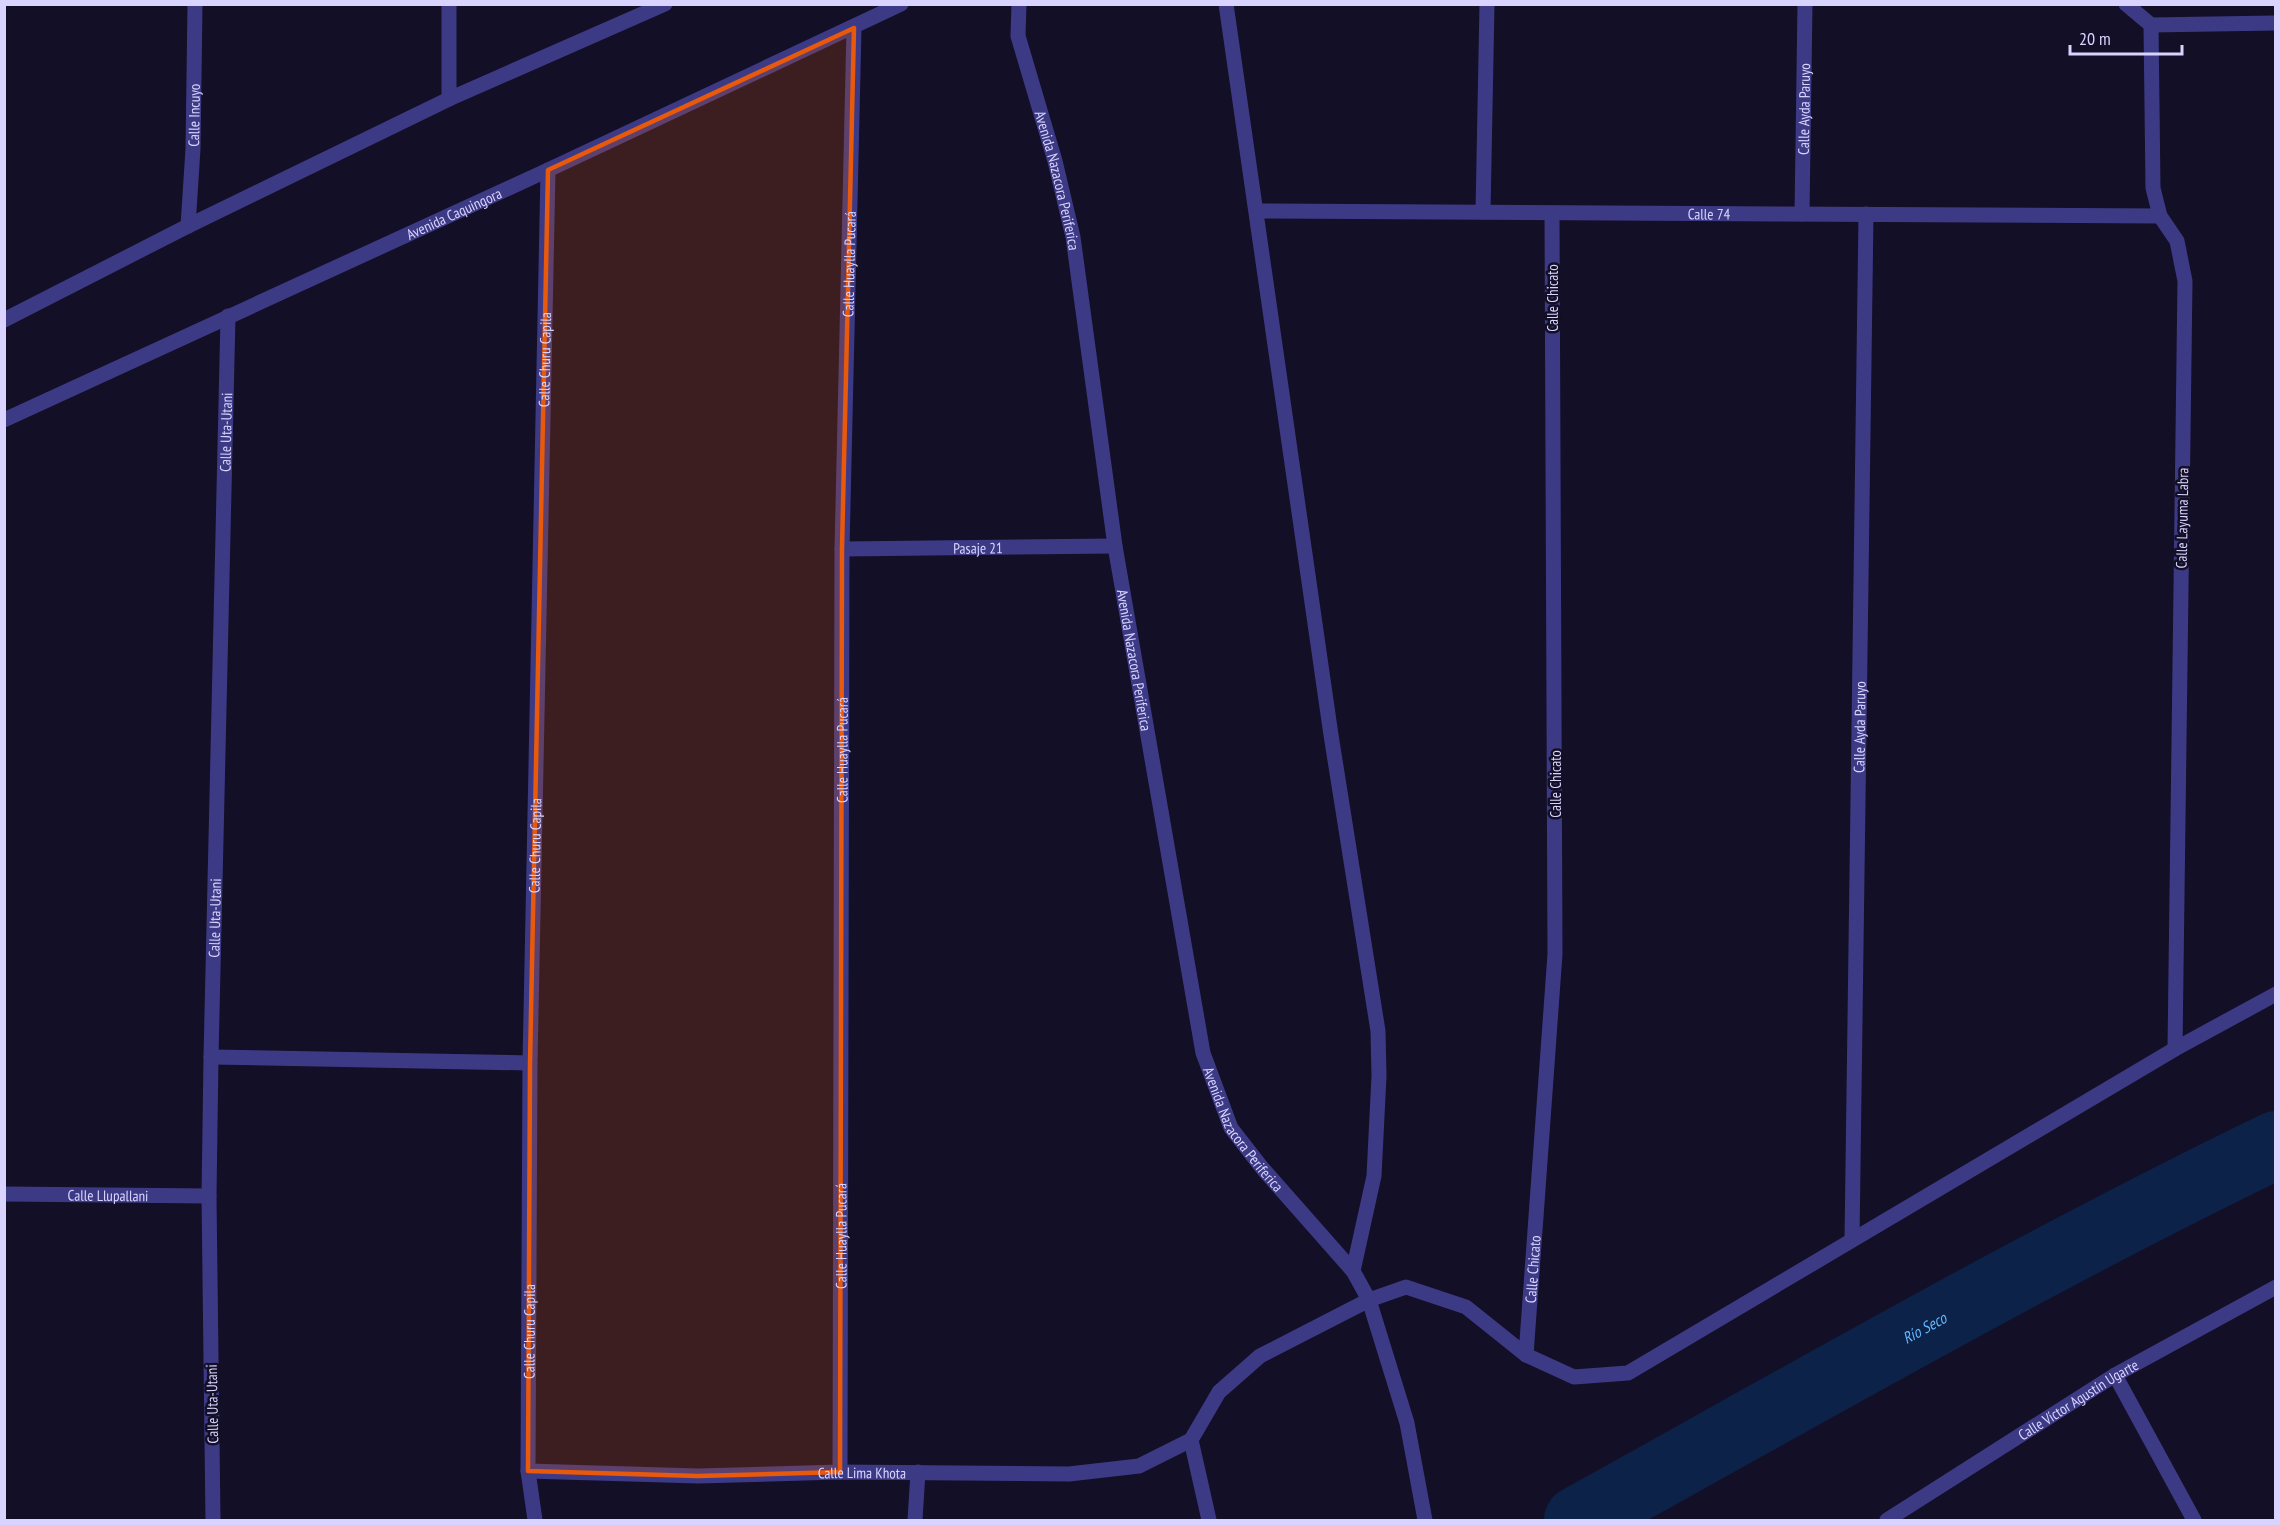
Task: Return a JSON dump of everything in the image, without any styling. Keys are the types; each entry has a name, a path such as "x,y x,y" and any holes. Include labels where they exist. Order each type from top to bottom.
{"street":[{"name":"Calle Incuyo","path":"188,226 193,149 195,4"},
{"path":"449,4 449,99"},
{"path":"4,321 188,226 449,99 665,4"},
{"name":"Avenida Caquingora","path":"4,420 548,170 901,4"},
{"name":"Avenida Nazacora Periferica","path":"1019,4 1018,36 1055,161 1073,237 1115,546 1203,1053 1231,1128 1353,1271 1370,1300 1407,1423 1425,1521"},
{"path":"1226,4 1331,735 1378,1030 1379,1076 1374,1176 1353,1271"},
{"path":"1483,212 1486,4"},
{"name":"Calle Ayda Paruyo","path":"1802,214 1805,4"},
{"path":"2126,4 2151,25 2276,23"},
{"name":"Calle Layuma Labra","path":"2151,25 2153,188 2160,216 2177,242 2185,281 2175,1049"},
{"name":"Calle Huaylla Pucará","path":"840,1472 842,549 854,28"},
{"name":"Calle Churu Capila","path":"535,1521 528,1471 530,1063 548,170"},
{"name":"Calle 74","path":"1257,211 2160,216"},
{"name":"Calle Chicato","path":"1526,1355 1555,954 1552,213"},
{"name":"Calle Ayda Paruyo","path":"1852,1239 1866,214"},
{"name":"Calle Uta-Utani","path":"213,1521 209,1196 228,316"},
{"name":"Pasaje 21","path":"842,549 1115,546"},
{"path":"1209,1521 1191,1440 1219,1392 1260,1356 1370,1300 1406,1287 1466,1306 1526,1355 1574,1377 1628,1372 2175,1049 2276,994"},
{"path":"211,1057 530,1063"},
{"name":"Calle Llupallani","path":"4,1194 209,1196"},
{"name":"Calle Víctor Agustín Ugarte","path":"1887,1521 2115,1376 2276,1287"},
{"path":"2115,1376 2194,1521"},
{"name":"Calle Lima Khota","path":"528,1471 698,1476 840,1472 1069,1474 1139,1466 1191,1440"},
{"path":"915,1521 918,1472"}],"highlighted area":[{"path":"854,28 842,549 840,1472 698,1476 528,1471 530,1063 548,170"}],"waterway":[{"name":"Río Seco","path":"1578,1520 2011,1280 2276,1145"}]}
